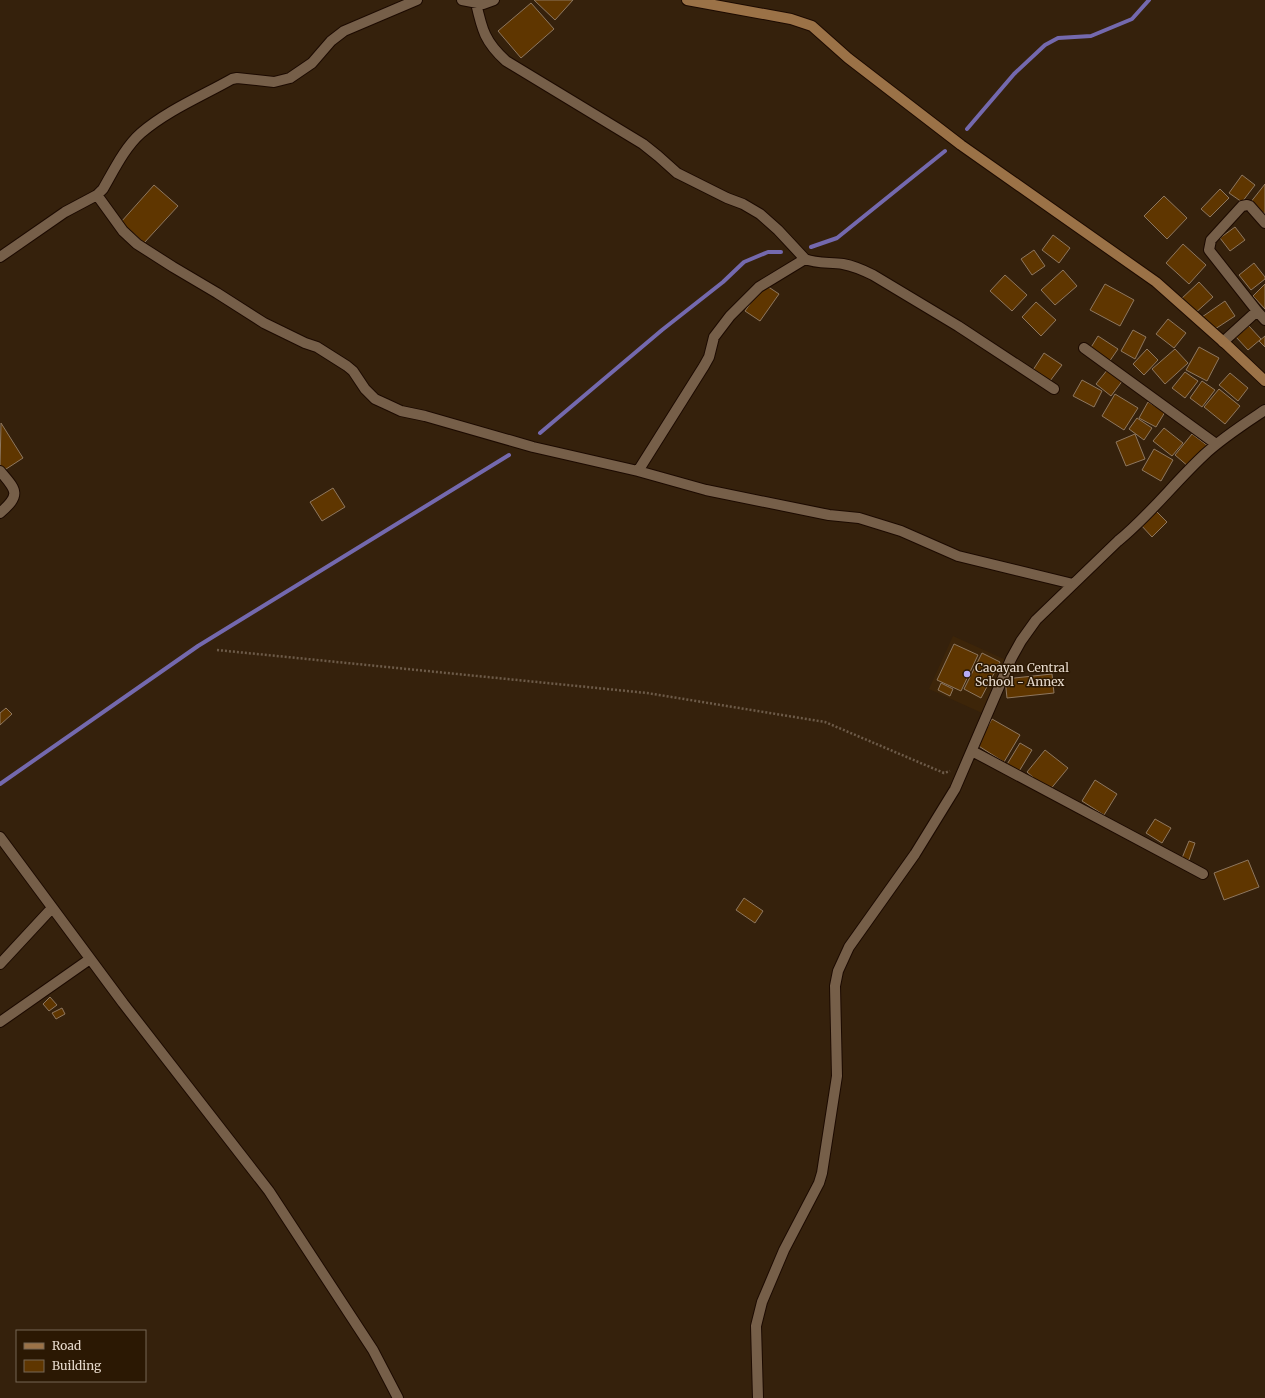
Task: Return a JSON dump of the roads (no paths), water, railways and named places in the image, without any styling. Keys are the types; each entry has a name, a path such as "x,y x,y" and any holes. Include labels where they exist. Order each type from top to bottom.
{"street":[{"path":"0,257 65,212 97,195 132,143 141,133 167,115 232,79 237,78 274,82 290,78 312,63 331,41 344,31 417,0"},
{"path":"462,0 476,4 483,4 494,0"},
{"path":"687,0 791,18 812,26 848,58 961,146 1156,282 1265,381"},
{"path":"476,4 482,28 488,42 506,61 642,144 677,173 727,198 744,204 760,214 778,230 805,259 811,262 844,264 859,268 873,275 958,326 1054,389"},
{"path":"97,195 123,231 137,244 264,323 305,343 317,347 347,366 375,399 401,411 533,447 638,471 706,490 829,515 859,518 901,531 958,556 1073,584"},
{"path":"1265,223 1250,206 1242,206 1211,240 1209,245 1209,250 1256,312 1265,320"},
{"path":"638,471 704,366 709,357 714,336 720,327 759,287 805,259"},
{"path":"1223,342 1256,312"},
{"path":"1084,348 1216,444"},
{"path":"758,1398 756,1326 758,1314 784,1250 819,1183 822,1172 837,1076 835,986 838,971 849,947 915,854 955,789 1001,681 1021,641 1036,620 1118,541 1130,532 1172,486 1216,444 1265,410"},
{"path":"0,471 15,491 13,500 0,513"},
{"path":"972,751 1204,874"},
{"path":"0,837 90,959 269,1191 373,1350 398,1398"},
{"path":"0,964 52,908"},
{"path":"0,1022 90,959"}],"waterway":[{"path":"967,129 1014,74 1045,45 1058,38 1091,36 1132,19 1149,0"},
{"path":"811,247 837,238 945,151"},
{"path":"540,433 662,330 723,282 744,262 768,252 781,252"},
{"path":"0,784 198,646 509,455"}],"place":[{"name":"Caoayan Central School - Annex","path":"967,674"}]}
